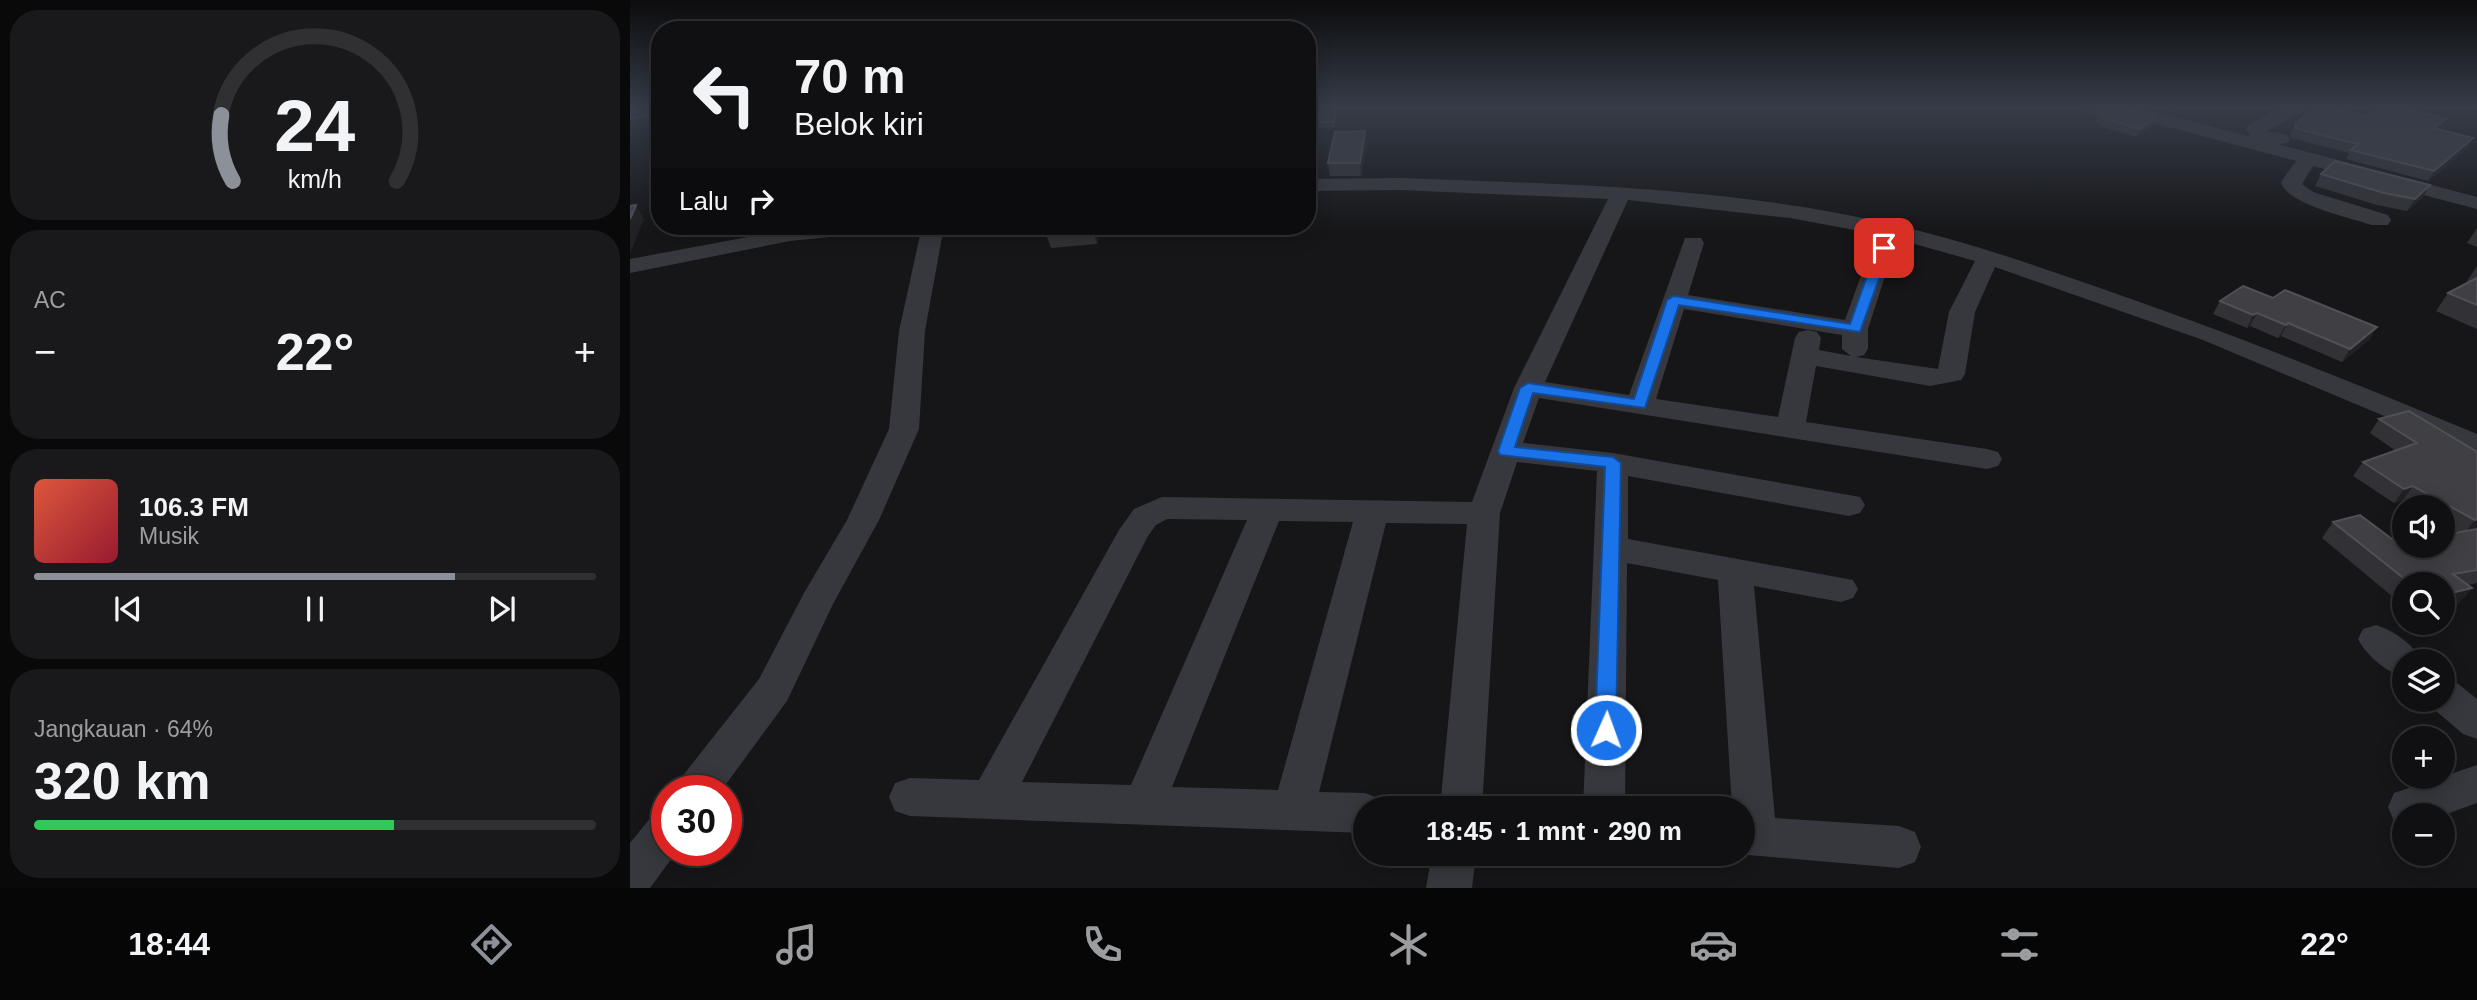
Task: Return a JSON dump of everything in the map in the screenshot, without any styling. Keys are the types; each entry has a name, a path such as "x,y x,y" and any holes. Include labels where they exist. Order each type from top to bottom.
{"street":[{"path":"2276,148 2477,203"},
{"path":"2321,148 2371,160 2372,164 2365,172"},
{"path":"2309,157 2291,182 2292,187 2306,196 2380,220"},
{"path":"1316,185 1414,184 1621,193 1790,212 1889,230 1988,257 2212,335 2294,367 2477,446"},
{"path":"1462,796 1484,513 1528,388 1621,193"},
{"path":"1855,367 1855,329 1889,230"},
{"path":"630,266 785,235"},
{"path":"708,775 773,690 816,603 863,520 904,429 912,331 931,235"},
{"path":"1640,405 1693,243"},
{"path":"1806,356 1855,367 1930,378 1948,377 1951,374 1962,313 1988,257"},
{"path":"1674,300 1855,329"},
{"path":"1790,427 1811,321"},
{"path":"1528,388 1987,459"},
{"path":"1506,451 1613,463 1849,505"},
{"path":"1604,796 1613,463"},
{"path":"991,800 1135,530 1145,517 1162,508 1484,513"},
{"path":"1143,806 1268,508"},
{"path":"1293,812 1372,513"},
{"path":"1610,548 1841,589"},
{"path":"1735,570 1747,796"},
{"path":"2376,639 2392,652"},
{"path":"2455,704 2477,722"},
{"path":"2421,803 2477,784"},
{"path":"910,797 1353,813"},
{"path":"1755,837 1899,847"},
{"path":"630,878 651,851"},
{"path":"1449,888 1452,866"}],"building":[{"path":"1331,148 1362,148 1360,163 1328,163"},
{"path":"2353,148 2461,148 2434,171 2351,150"},
{"path":"2335,161 2430,185 2415,199 2384,193 2321,174"},
{"path":"636,205 630,219 630,206"},
{"path":"2477,278 2477,305 2448,293"},
{"path":"2243,286 2273,298 2285,290 2377,327 2350,349 2288,323 2286,325 2257,313 2253,315 2220,301"},
{"path":"2409,411 2477,452 2477,519 2455,509 2455,495 2429,495 2413,486 2404,489 2363,462 2417,443 2379,419"},
{"path":"2360,515 2392,539 2392,558 2455,558 2455,533 2477,529 2477,570 2455,574 2396,572 2333,522"},
{"path":"2455,575 2472,588 2455,592"}],"route":[{"path":"1606,730 1613,463 1506,451 1528,388 1640,405 1674,300 1855,329 1884,248"}]}
